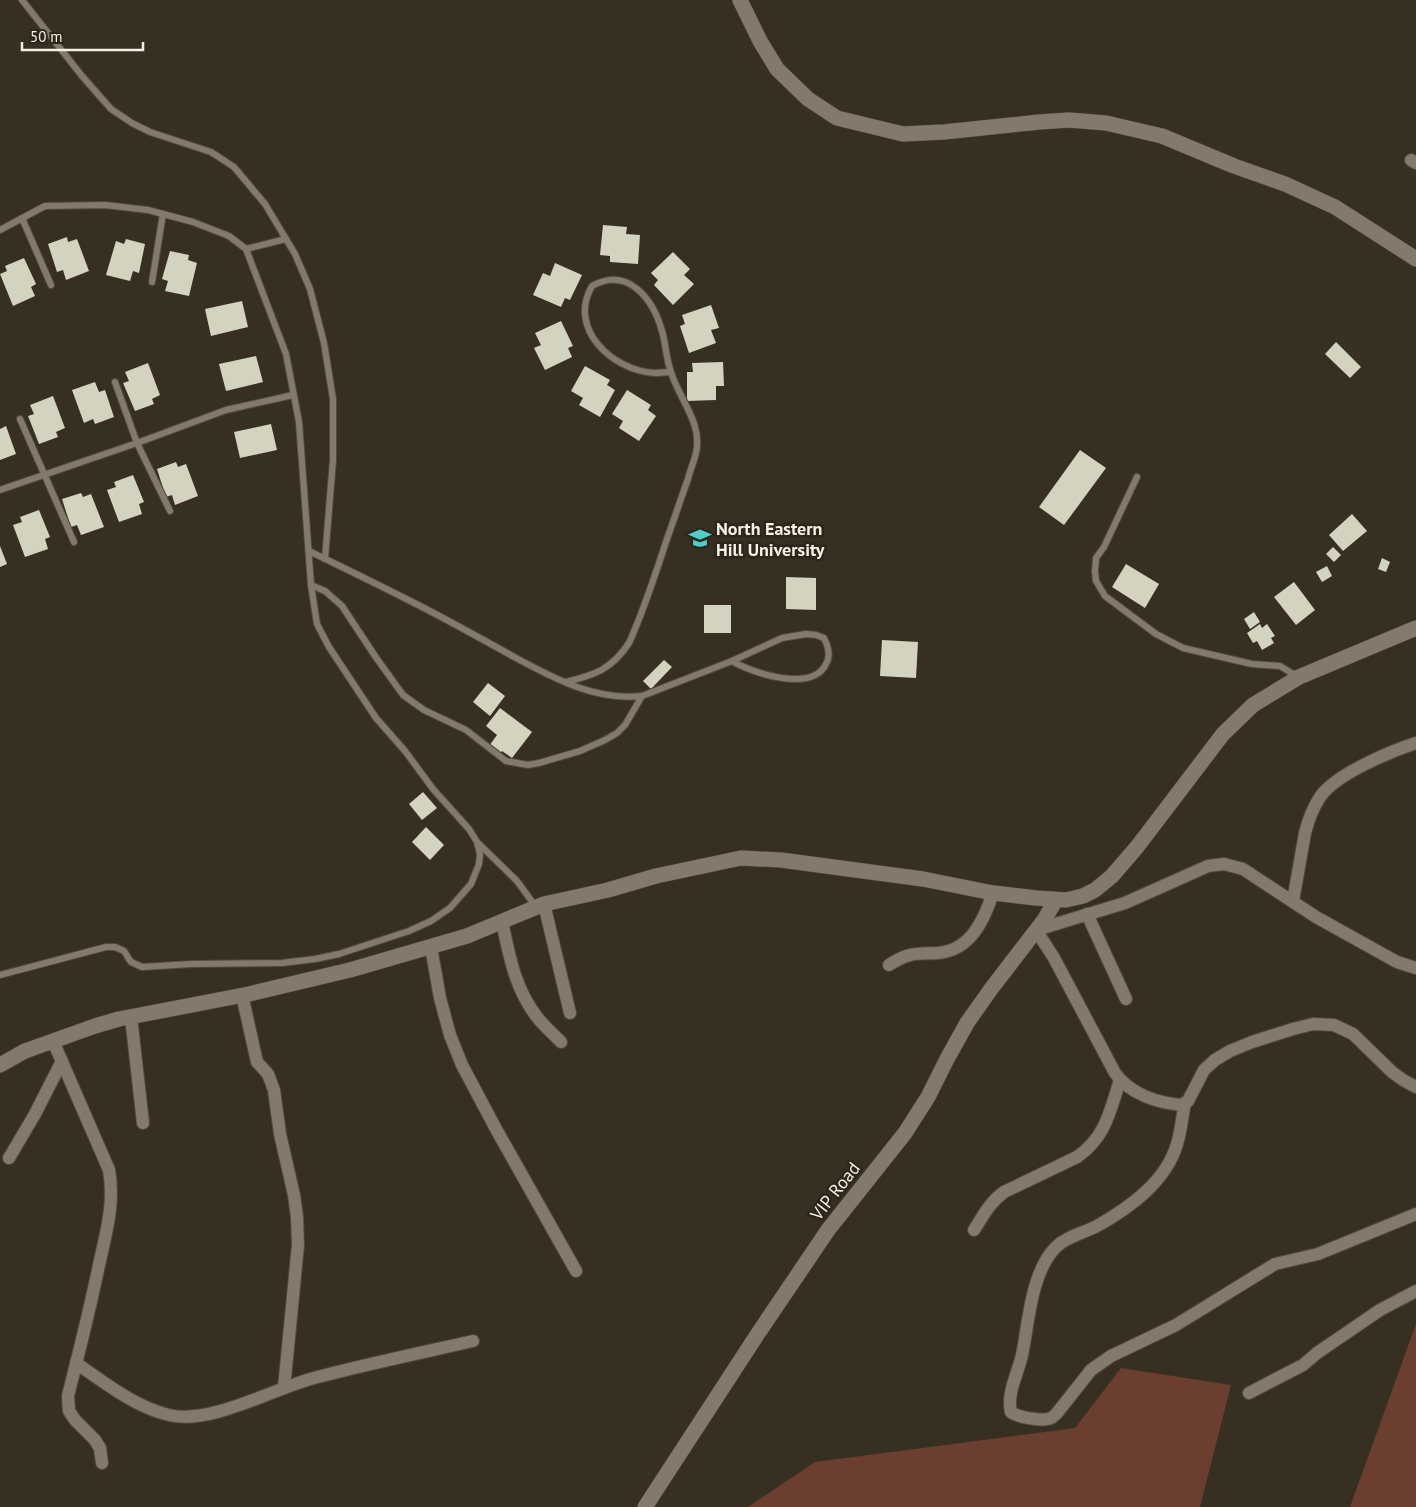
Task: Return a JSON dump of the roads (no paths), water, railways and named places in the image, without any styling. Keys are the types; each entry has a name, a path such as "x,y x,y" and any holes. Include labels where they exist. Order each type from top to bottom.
{"street":[{"path":"740,0 760,41 777,69 808,99 837,118 903,134 1069,120 1106,123 1153,134 1285,184 1335,207 1416,258"},
{"path":"0,1065 25,1051 95,1026 350,970 467,936 540,906 608,890 656,876 741,858 781,860 957,885 993,893 1056,900 1066,900 1082,896 1095,890 1112,876 1137,847 1222,734 1253,705 1299,677 1416,628"},
{"path":"1292,901 1305,833 1320,797 1331,786 1360,767 1384,755 1416,744"},
{"path":"1416,968 1397,962 1316,917 1243,869 1224,864 1208,866 1126,903 1036,930 1054,958 1120,1080 1130,1089 1154,1101 1182,1105 1188,1101 1204,1070 1230,1050 1314,1024 1334,1025 1353,1034 1392,1072 1416,1087"},
{"path":"889,965 904,955 950,950 962,944 981,924 993,893"},
{"name":"VIP Road","path":"645,1507 828,1230 905,1133 928,1097 968,1023 991,989 1049,913 1056,900"},
{"path":"540,906 570,1013"},
{"path":"1087,914 1126,999"},
{"path":"502,921 516,980 526,1002 538,1018 561,1042"},
{"path":"430,947 440,998 450,1035 462,1065 576,1271"},
{"path":"242,995 257,1062 268,1074 274,1090 280,1134 297,1217 298,1245 284,1388"},
{"path":"132,1017 143,1123"},
{"path":"54,1042 109,1170 111,1183 112,1199 108,1230 68,1396 69,1411 75,1420 95,1440 100,1448 102,1463"},
{"path":"9,1158 35,1114 62,1061"},
{"path":"974,1230 989,1206 1004,1192 1088,1150 1107,1122 1120,1080"},
{"path":"1185,1103 1177,1144 1172,1157 1165,1169 1146,1191 1119,1214 1094,1228 1067,1239 1056,1247 1044,1265 1033,1294 1021,1360 1009,1402 1011,1412 1016,1416 1041,1419 1051,1418 1091,1370 1111,1356 1176,1325 1275,1264 1318,1254 1416,1214"},
{"path":"1249,1393 1304,1366 1318,1353 1380,1310 1416,1291"},
{"path":"76,1363 124,1395 150,1409 169,1415 192,1418 216,1413 312,1378 473,1341"}],"lane":[{"path":"22,0 82,76 111,109 150,132 211,152 234,167 265,204 295,254 310,289 324,343 333,399 333,460 325,559"},
{"path":"0,230 46,206 105,205 148,210 193,222 229,236 246,250 286,354 299,422 311,585 317,624 329,647 376,718 405,751 433,789 469,829 477,842 540,906"},
{"path":"152,282 163,214"},
{"path":"22,218 51,285"},
{"path":"246,250 286,239"},
{"path":"564,683 594,675 608,667 623,653 634,632 696,453 697,436 695,424 670,372 662,329 655,311 639,290 630,283 612,280 598,282 592,286 586,300 584,312 590,336 600,348 634,369 655,373 670,372"},
{"path":"115,382 137,443 170,511"},
{"path":"0,490 226,410 293,395"},
{"path":"20,419 74,542"},
{"path":"1137,477 1104,546 1096,558 1094,571 1096,582 1104,596 1156,634 1183,648 1252,664 1280,666 1299,677"},
{"path":"309,551 436,614 564,683 610,696 626,698 642,696 732,661 782,638 806,634 816,635 824,638 829,652 828,661 824,669 819,673 804,678 789,678 759,673 744,668 732,661"},
{"path":"311,585 326,591 342,606 403,695 424,710 466,730 506,761 528,765 539,763 580,751 605,740 617,733 625,725 642,696"},
{"path":"0,974 106,947 115,947 124,951 131,962 142,967 191,964 282,963 338,954 410,932 450,908 464,893 475,875 480,854 477,842"}],"place":[{"name":"North Eastern Hill University","path":"700,538"}]}
